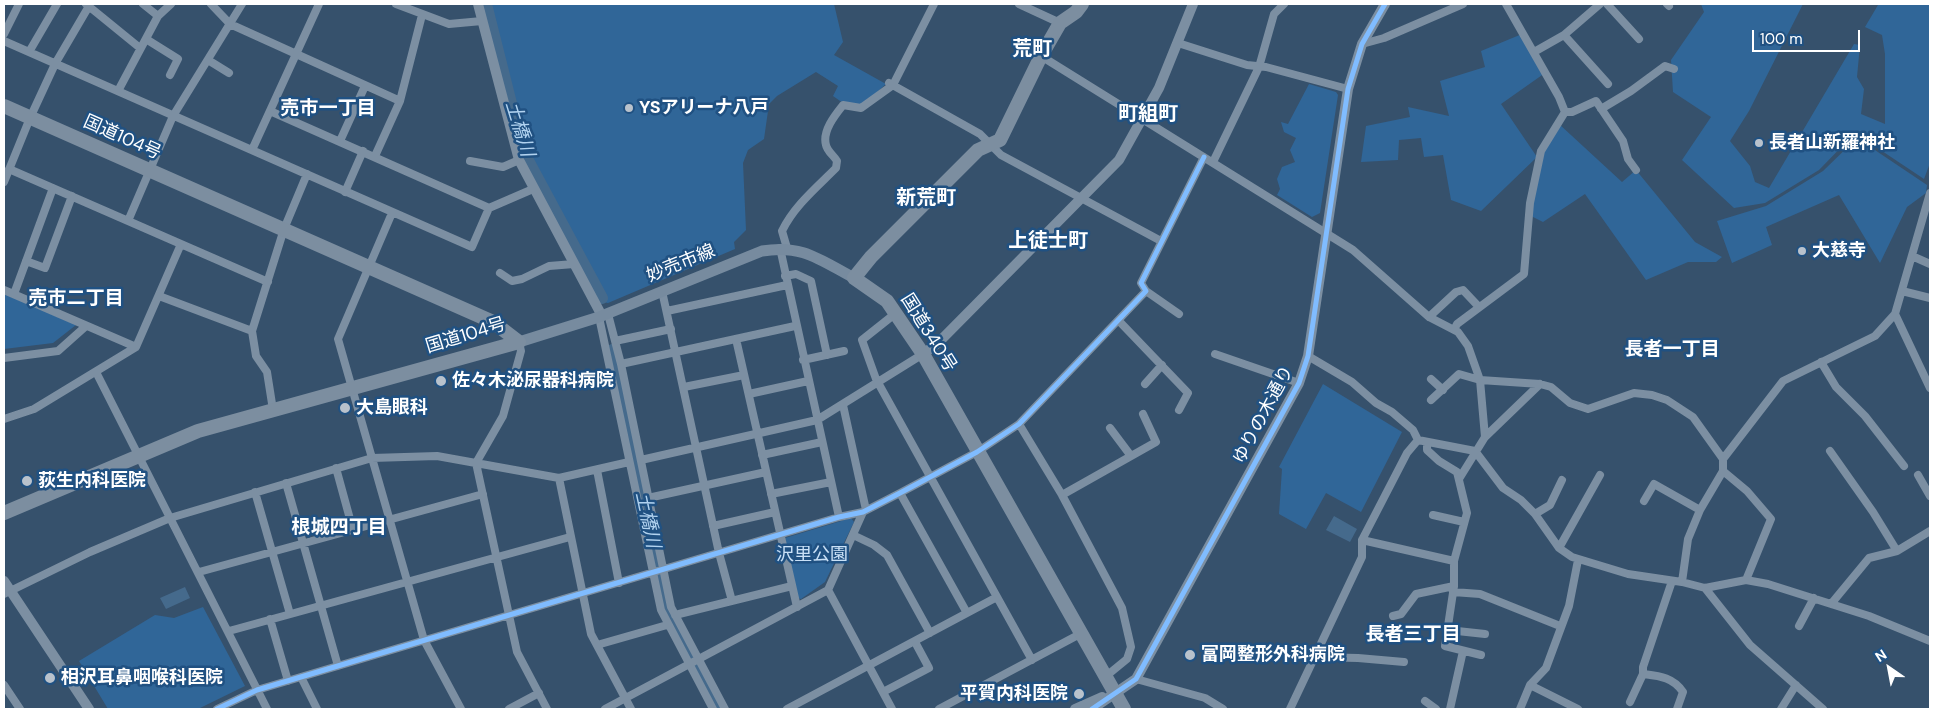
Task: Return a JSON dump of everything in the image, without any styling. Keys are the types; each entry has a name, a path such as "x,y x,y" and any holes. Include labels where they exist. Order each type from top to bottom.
{"highway":[{"path":"854,278 871,257 978,150 1000,140 1041,56 1060,23 1076,12 1082,4"},
{"name":"国道104号","path":"4,106 493,322 520,342"},
{"name":"国道340号","path":"854,278 879,294 896,313 923,354 1124,709"},
{"name":"国道104号","path":"4,513 198,431 520,342"}],"main road":[{"path":"784,248 800,250 854,278"},
{"name":"妙売市線","path":"520,342 603,316 734,261 784,248"}],"street":[{"path":"4,34 18,4"},
{"path":"29,52 57,4"},
{"path":"143,4 158,16"},
{"path":"118,91 158,16 171,4"},
{"path":"211,4 230,24 400,101"},
{"path":"128,221 173,116 242,4"},
{"path":"252,150 319,4"},
{"path":"396,4 449,24 482,21"},
{"path":"478,4 519,160 615,341 671,607 725,709"},
{"path":"839,517 785,276 782,231 798,206 836,168 837,161 826,146 826,136 843,105 861,108 891,84 934,4"},
{"path":"1019,4 1060,23"},
{"path":"641,460 817,420 878,383 938,343 1079,198 1119,160 1144,118 1178,43 1193,4"},
{"path":"1213,162 1259,67 1274,14 1284,4"},
{"name":"ゆりの木通り","path":"1092,709 1136,679 1299,383 1308,356 1348,89 1362,44 1385,4"},
{"path":"1362,44 1384,38 1463,4"},
{"path":"1506,4 1534,52 1565,112"},
{"path":"1534,52 1564,35 1600,4"},
{"path":"1607,4 1639,39"},
{"path":"4,182 30,118 55,64 87,5 140,48"},
{"path":"375,156 400,101 422,15"},
{"path":"1564,35 1608,84"},
{"path":"146,39 178,58 170,75"},
{"path":"4,41 307,174 392,214 472,247 489,208 534,189"},
{"path":"1178,43 1246,65 1266,67 1348,89"},
{"path":"1041,56 1144,118 1353,250 1429,317 1454,330 1468,346 1480,380 1485,437"},
{"path":"208,60 229,73"},
{"path":"1601,109 1631,91 1666,66 1674,69"},
{"path":"891,84 980,134 1001,155 1160,242"},
{"path":"340,141 365,86"},
{"path":"1565,112 1572,112 1596,101 1623,141 1628,159 1636,170"},
{"path":"270,110 489,208"},
{"path":"1454,330 1457,324 1524,274 1530,202 1542,151 1565,112"},
{"path":"346,192 363,151"},
{"path":"1178,314 1146,292 1141,283 1204,157"},
{"path":"470,161 503,167 519,160"},
{"path":"9,169 268,282"},
{"path":"273,410 267,372 256,356 252,331 284,229 307,174"},
{"path":"14,294 53,188"},
{"path":"1723,459 1783,381 1874,336 1895,314 1930,192"},
{"path":"26,261 44,268 72,196"},
{"path":"392,214 338,339 424,640 460,708 450,709"},
{"path":"4,419 34,410 136,348 181,244"},
{"path":"1912,256 1930,264"},
{"path":"500,273 512,281 522,279 549,266 574,264"},
{"path":"785,276 796,274 811,281 827,355"},
{"path":"667,311 787,285"},
{"path":"4,290 136,348"},
{"path":"1429,317 1456,292 1463,290 1479,307"},
{"path":"662,291 719,553 732,601"},
{"path":"1902,291 1930,298"},
{"path":"217,709 257,690 839,517 865,511 977,452 1019,424 1146,292"},
{"path":"159,296 252,331"},
{"path":"896,313 862,340 878,383 1032,660"},
{"path":"1895,314 1930,388"},
{"path":"603,316 629,462 661,610 667,625 712,709"},
{"path":"1120,321 1188,393 1179,410"},
{"path":"4,358 58,351 86,326"},
{"path":"621,364 796,326"},
{"path":"615,341 671,329"},
{"path":"736,339 797,607"},
{"path":"520,342 521,351 504,416 476,463 518,652 547,709"},
{"path":"803,360 844,351"},
{"path":"1215,354 1299,383"},
{"path":"1308,356 1352,382 1376,403 1392,412 1413,430 1418,440 1475,451 1503,488 1521,500 1535,514 1559,548 1578,560 1596,563 1628,574 1682,582 1705,588 1746,580 1768,584 1869,616 1930,641"},
{"path":"1821,362 1836,387 1865,416 1904,466"},
{"path":"1145,384 1162,365"},
{"path":"96,372 140,455 267,709"},
{"path":"1432,400 1460,374 1480,380 1540,384 1551,387 1570,403 1588,409 1634,393 1652,395 1667,400 1693,417 1723,459 1723,471 1700,510 1688,538 1682,582"},
{"path":"684,387 744,375"},
{"path":"1431,379 1443,390"},
{"path":"749,394 808,381"},
{"path":"1459,479 1485,437 1540,384"},
{"path":"605,709 828,590 865,511 842,405"},
{"path":"1062,495 1156,442 1143,414"},
{"path":"1019,424 1062,495 1122,608 1131,647 1127,660 1106,677"},
{"path":"1110,428 1131,456"},
{"path":"1290,709 1362,556 1362,540 1407,453 1418,440"},
{"path":"762,455 822,442"},
{"path":"1427,443 1427,450 1439,461 1457,472 1467,512 1454,561 1453,589 1445,646 1481,655"},
{"path":"1830,451 1898,551"},
{"path":"88,709 6,588 170,518 372,458 437,456 559,478 629,462"},
{"path":"336,468 353,530"},
{"path":"597,470 620,583"},
{"path":"1723,471 1747,490 1772,519 1746,580"},
{"path":"648,498 766,472"},
{"path":"1559,548 1600,475"},
{"path":"1918,476 1930,496"},
{"path":"559,478 591,634 631,709"},
{"path":"1535,514 1550,505 1562,480"},
{"path":"771,494 831,482"},
{"path":"286,483 338,666"},
{"path":"1644,502 1654,484 1700,510"},
{"path":"255,492 290,614"},
{"path":"900,493 967,613"},
{"path":"199,572 483,494"},
{"path":"713,526 775,512"},
{"path":"1433,515 1464,522"},
{"path":"1831,604 1869,558 1898,551 1930,531"},
{"path":"853,535 874,545 887,555 930,633"},
{"path":"228,631 570,537"},
{"path":"1362,540 1454,561"},
{"path":"1520,709 1530,685 1546,668 1569,606 1578,560"},
{"path":"1630,702 1643,674 1642,667 1672,581"},
{"path":"675,615 792,586"},
{"path":"1705,588 1750,645 1823,709"},
{"path":"1393,616 1401,614 1416,594 1453,589 1480,594 1560,626"},
{"path":"828,590 892,709"},
{"path":"787,709 998,597"},
{"path":"1800,626 1814,598"},
{"path":"270,619 288,681"},
{"path":"597,645 667,625"},
{"path":"1448,630 1485,634"},
{"path":"939,709 1080,634"},
{"path":"883,692 929,668 915,642"},
{"path":"1450,709 1463,651"},
{"path":"1315,657 1404,662"},
{"path":"1643,674 1664,676 1677,684 1682,692 1677,709"},
{"path":"301,677 318,709"},
{"path":"1136,679 1205,698 1223,709"},
{"path":"4,685 20,709"},
{"path":"1530,685 1578,709"},
{"path":"1781,709 1796,685"},
{"path":"509,709 539,693"},
{"name":"ゆりの木通り","path":"1076,709 1115,693"},
{"path":"1425,701 1436,709"}],"green space":[{"path":"483,4 834,4 843,42 834,55 886,84 861,107 843,103 833,96 838,86 816,72 777,96 769,104 764,139 748,150 743,163 746,230 734,242 735,249 608,303 603,302 580,258 576,257 520,152"},
{"path":"1701,4 1803,4 1749,111 1730,141 1750,166 1755,182 1769,188 1854,44 1860,45 1857,77 1864,89 1861,114 1885,124 1885,54 1882,35 1865,27 1877,4 1930,4 1930,163 1924,179 1855,133 1819,170 1765,203 1734,208 1682,160 1711,117 1673,92 1671,60 1704,12"},
{"path":"1522,34 1545,73 1501,104 1537,157 1481,211 1451,200 1443,155 1424,157 1421,138 1399,140 1398,160 1361,162 1366,126 1410,117 1408,107 1449,116 1440,81 1485,67 1481,51"},
{"path":"1309,84 1336,92 1338,95 1320,213 1312,217 1277,195 1280,189 1277,179 1282,167 1295,162 1290,150 1296,138 1284,132 1281,122 1288,124"},
{"path":"1559,124 1622,182 1636,170 1695,242 1722,257 1716,262 1688,262 1646,280 1585,194 1543,222 1529,215 1541,151"},
{"path":"1857,138 1927,185 1926,193 1907,207 1880,263 1839,195 1766,227 1772,245 1732,263 1717,221 1766,206 1823,171"},
{"path":"4,293 76,325 53,343 4,349"},
{"path":"1323,384 1402,432 1361,512 1326,493 1306,529 1279,514 1282,469 1279,467"},
{"name":"沢里公園","path":"851,518 854,522 825,582 801,599 798,598 785,538"},
{"path":"203,607 245,686 198,709 108,709 79,661 155,615 174,618"}],"shaded area":[{"path":"1334,516 1357,529 1350,542 1326,530"},
{"path":"185,587 190,598 166,609 160,598"}],"waterway":[{"name":"土橋川","path":"486,4 523,151 602,298"},
{"name":"土橋川","path":"612,350 665,602 668,612 719,709"}],"cycle path":[{"path":"1092,709 1136,679 1299,383 1308,356 1348,89 1362,44 1385,4"},
{"path":"217,709 257,690 839,517 863,512 977,452 1019,424 1146,291 1141,283 1204,157"}],"place":[{"name":"YSアリーナ八戸","path":"629,108"},
{"name":"長者山新羅神社","path":"1759,143"},
{"name":"大慈寺","path":"1802,251"},
{"name":"佐々木泌尿器科病院","path":"441,381"},
{"name":"大島眼科","path":"345,408"},
{"name":"荻生内科医院","path":"27,481"},
{"name":"富岡整形外科病院","path":"1190,655"},
{"name":"相沢耳鼻咽喉科医院","path":"50,678"},
{"name":"平賀内科医院","path":"1079,694"}],"district":[{"name":"荒町","path":"1032,50"},
{"name":"売市一丁目","path":"328,109"},
{"name":"町組町","path":"1148,115"},
{"name":"新荒町","path":"926,199"},
{"name":"上徒士町","path":"1048,242"},
{"name":"売市二丁目","path":"76,299"},
{"name":"長者一丁目","path":"1672,350"},
{"name":"根城四丁目","path":"339,528"},
{"name":"長者三丁目","path":"1413,635"}]}
